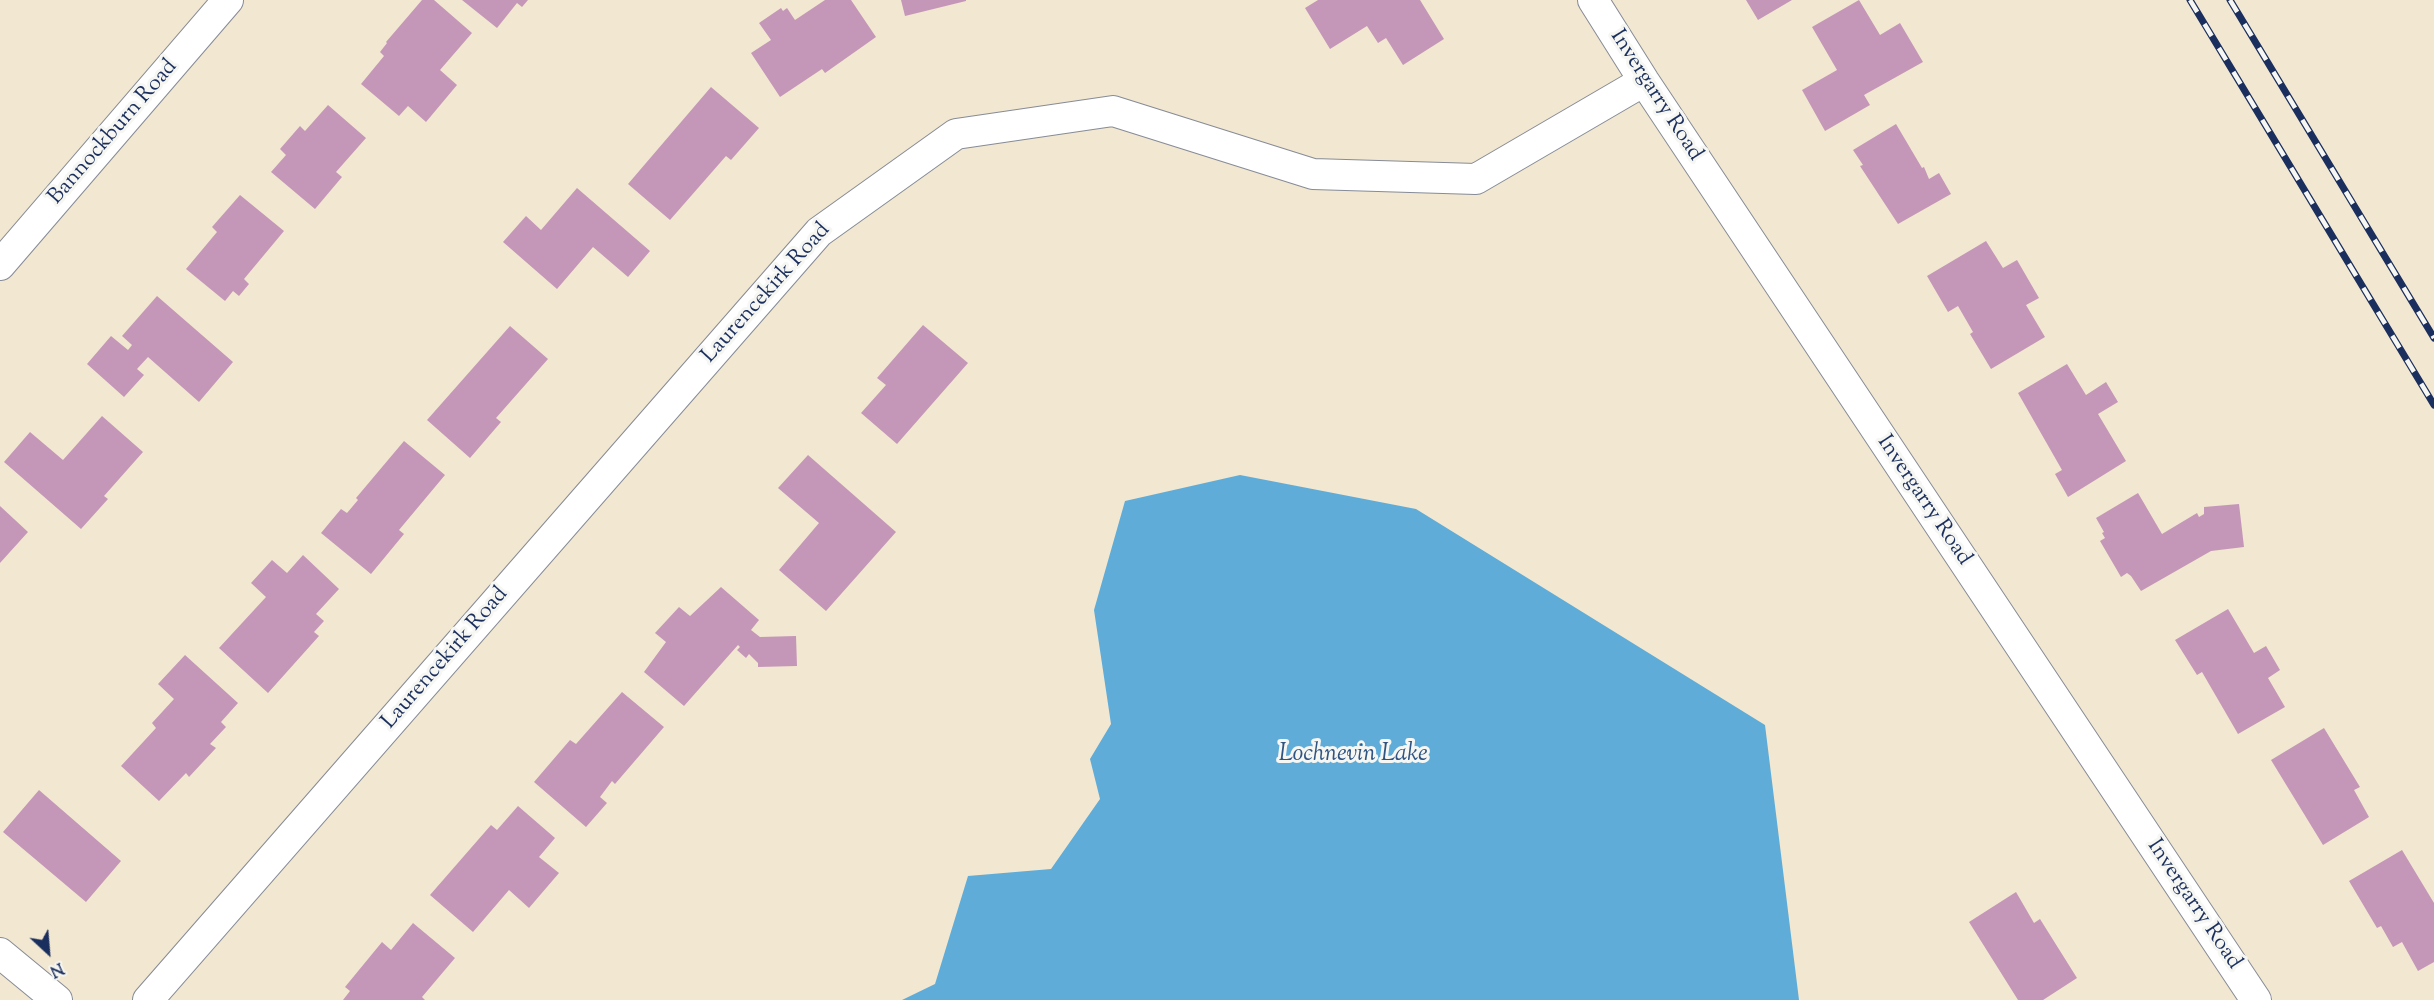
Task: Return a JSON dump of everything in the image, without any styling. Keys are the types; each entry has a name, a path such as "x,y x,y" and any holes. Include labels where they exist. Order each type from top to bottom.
{"street":[{"name":"Bannockburn Road","path":"0,265 228,0"},
{"name":"Invergarry Road","path":"1593,0 1644,81 2256,1000"},
{"name":"Laurencekirk Road","path":"148,1000 819,231 956,134 1113,111 1313,174 1476,179 1644,81"},
{"path":"0,953 57,1000"}],"water":[{"name":"Lochnevin Lake","path":"1240,475 1416,509 1765,725 1799,1000 902,1000 935,984 968,876 1051,869 1100,799 1090,759 1111,724 1094,610 1125,501"}],"building":[{"path":"422,0 434,0 472,33 440,70 457,85 426,122 408,106 399,116 361,84 384,56 380,52 386,42"},
{"path":"462,0 528,0 522,7 517,3 497,28"},
{"path":"825,0 851,0 876,37 825,73 822,69 780,97 751,53 771,40 759,23 781,8 783,11 787,8 795,20"},
{"path":"901,0 966,0 966,1 905,16"},
{"path":"1318,0 1420,0 1444,39 1403,65 1386,38 1378,43 1367,26 1330,49 1305,8"},
{"path":"1746,0 1792,0 1758,20"},
{"path":"1859,0 1880,35 1900,23 1923,62 1864,95 1870,105 1825,131 1802,90 1837,70 1812,27"},
{"path":"711,87 759,128 731,160 726,156 670,220 628,184"},
{"path":"328,105 366,138 336,172 342,177 315,209 271,172 286,155 280,149 300,126 305,131"},
{"path":"1896,124 1922,168 1924,167 1929,179 1939,173 1951,194 1898,224 1860,166 1863,165 1853,150"},
{"path":"577,188 650,251 628,277 593,247 557,289 503,242 526,216 541,230"},
{"path":"240,195 284,231 244,279 249,284 239,296 233,291 225,301 186,269 217,232 212,227"},
{"path":"1986,241 2003,268 2017,260 2039,298 2026,305 2045,337 1991,369 1970,334 1973,332 1958,306 1948,312 1927,276"},
{"path":"157,296 233,362 199,402 148,357 137,369 144,375 124,397 87,364 111,336 128,350 132,345 122,336"},
{"path":"923,325 968,363 897,444 861,413 886,385 877,378"},
{"path":"510,326 548,359 496,418 501,422 470,458 427,420"},
{"path":"2067,364 2086,395 2106,382 2118,402 2098,414 2126,461 2068,497 2055,474 2062,470 2018,393"},
{"path":"102,416 143,452 104,496 108,499 81,529 4,462 30,432 63,460"},
{"path":"404,441 445,475 399,530 404,534 371,574 321,533 341,509 347,513 358,500 356,498"},
{"path":"808,455 896,532 826,611 779,570 819,523 778,488"},
{"path":"2138,493 2162,534 2197,513 2199,517 2204,514 2204,507 2239,504 2244,547 2211,551 2141,591 2127,573 2121,577 2100,541 2105,538 2102,533 2104,532 2096,518"},
{"path":"0,506 28,532 0,563"},
{"path":"303,555 339,589 316,614 324,621 314,632 319,636 268,693 219,648 266,597 251,583 272,560 287,573"},
{"path":"721,587 759,620 751,630 760,637 796,636 797,666 758,667 758,663 749,654 746,658 737,650 740,647 738,645 684,706 644,672 666,642 655,633 679,607 690,616"},
{"path":"2228,609 2254,653 2266,646 2280,670 2268,678 2285,707 2238,734 2202,672 2197,675 2175,640"},
{"path":"185,655 238,703 221,722 226,727 210,744 216,748 189,777 186,773 159,801 121,766 156,728 152,723 174,699 158,684"},
{"path":"622,692 664,727 615,784 612,781 600,797 607,803 586,827 534,782 570,740 576,744"},
{"path":"2324,728 2360,787 2354,790 2369,817 2323,845 2271,760"},
{"path":"39,790 121,861 86,902 3,832"},
{"path":"518,806 555,838 539,857 559,873 529,908 509,890 473,932 430,895 491,825 497,830"},
{"path":"2402,850 2434,903 2434,962 2418,971 2402,942 2393,947 2381,926 2377,928 2349,881"},
{"path":"2016,892 2034,923 2040,919 2077,978 2043,1000 2018,1000 1969,922"},
{"path":"413,923 455,958 422,997 425,1000 343,1000 350,991 345,987 382,942 391,950"}],"railway":[{"path":"2190,0 2434,405"},
{"path":"2230,0 2434,338"}]}
